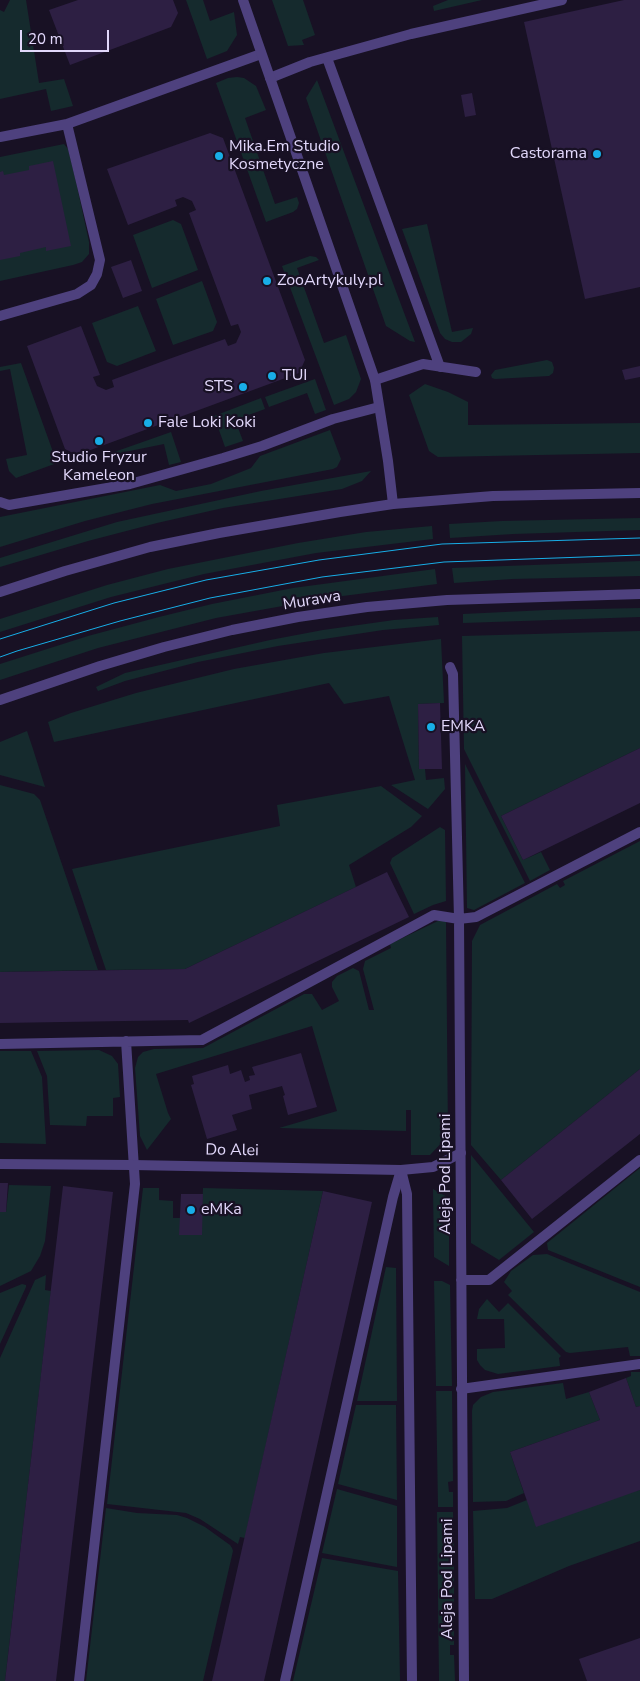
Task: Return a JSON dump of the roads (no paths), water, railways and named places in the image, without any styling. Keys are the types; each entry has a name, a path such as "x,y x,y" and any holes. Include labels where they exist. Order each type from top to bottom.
{"street":[{"path":"243,0 375,380 393,504"},
{"path":"270,78 310,62 412,34 562,0"},
{"path":"0,137 67,124 261,54"},
{"path":"327,58 440,367"},
{"path":"0,316 77,294 91,285 97,274 100,260 67,124"},
{"path":"375,380 423,364 476,372"},
{"path":"0,502 9,506 130,484 238,453 334,419 378,407"},
{"path":"0,592 150,547 286,520 393,504 493,496 640,493"},
{"name":"Murawa","path":"0,700 100,666 164,647 232,630 298,618 367,607 447,600 640,594"},
{"name":"Aleja Pod Lipami","path":"450,667 452,674 459,919 464,1681"},
{"path":"0,1044 202,1040 434,915 459,919 476,917 640,832"},
{"path":"78,1681 134,1184 126,1041"},
{"name":"Do Alei","path":"0,1164 133,1164 401,1170 433,1167 461,1154"},
{"path":"462,1280 489,1280 640,1160"},
{"path":"285,1681 392,1197 401,1170"},
{"path":"401,1170 407,1194 412,1681"},
{"path":"461,1389 640,1364"}],"tram line":[{"path":"0,639 114,603 206,580 319,560 442,544 640,538"},
{"path":"0,657 120,621 210,598 322,577 444,562 640,555"}],"place":[{"name":"Castorama","path":"597,154"},
{"name":"Mika.Em Studio Kosmetyczne","path":"219,156"},
{"name":"ZooArtykuly.pl","path":"267,281"},
{"name":"TUI","path":"272,376"},
{"name":"STS","path":"243,387"},
{"name":"Fale Loki Koki","path":"148,423"},
{"name":"Studio Fryzur Kameleon","path":"99,441"},
{"name":"EMKA","path":"431,727"},
{"name":"eMKa","path":"191,1210"}]}
